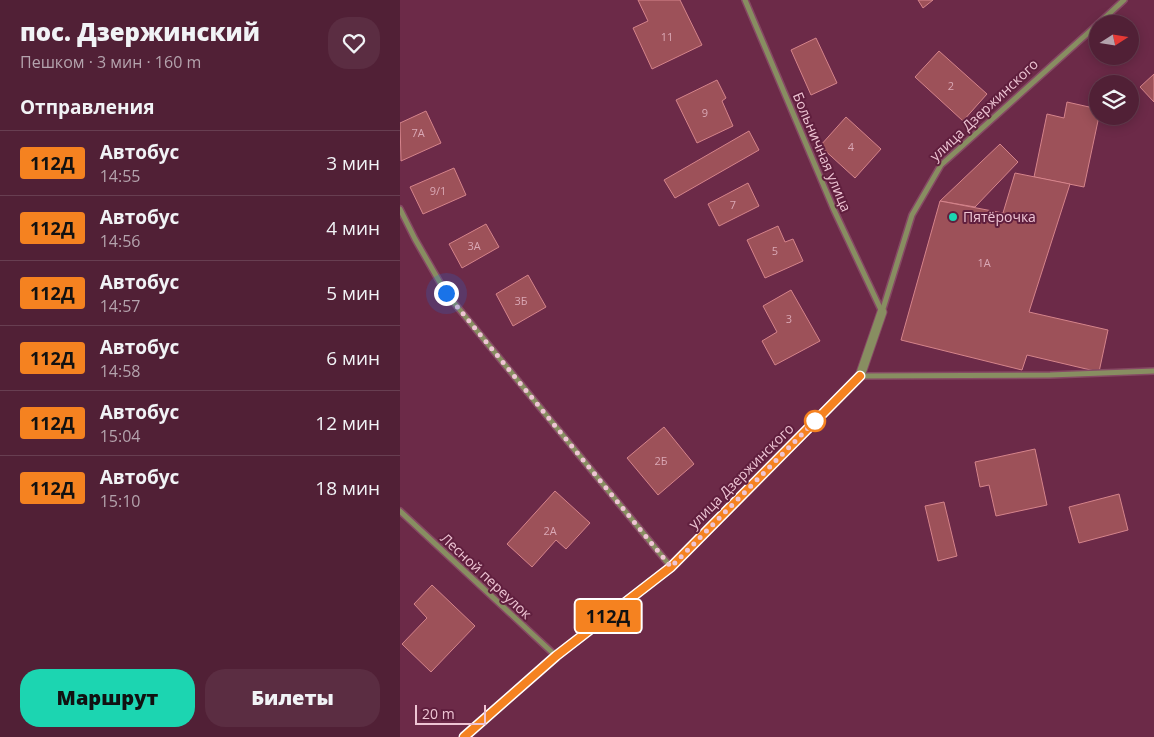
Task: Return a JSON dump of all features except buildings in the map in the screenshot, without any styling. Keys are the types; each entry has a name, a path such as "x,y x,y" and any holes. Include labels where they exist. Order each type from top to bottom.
{"street":[{"name":"Больничная улица","path":"745,0 834,210 882,312"},
{"name":"улица Дзержинского","path":"1108,15 1124,0"},
{"name":"улица Дзержинского","path":"464,737 556,656 671,567 860,376 912,215 941,165 1089,32"},
{"path":"400,209 446,293 671,567"},
{"path":"860,376 1050,376 1154,371"},
{"name":"Лесной переулок","path":"400,511 556,656"}],"bus line":[{"name":"112Д","path":"464,737 556,656 671,567 860,376"}],"place":[{"name":"Пятёрочка","path":"953,217"}],"route":[{"path":"446,293 671,567 821,415 815,421"}]}
